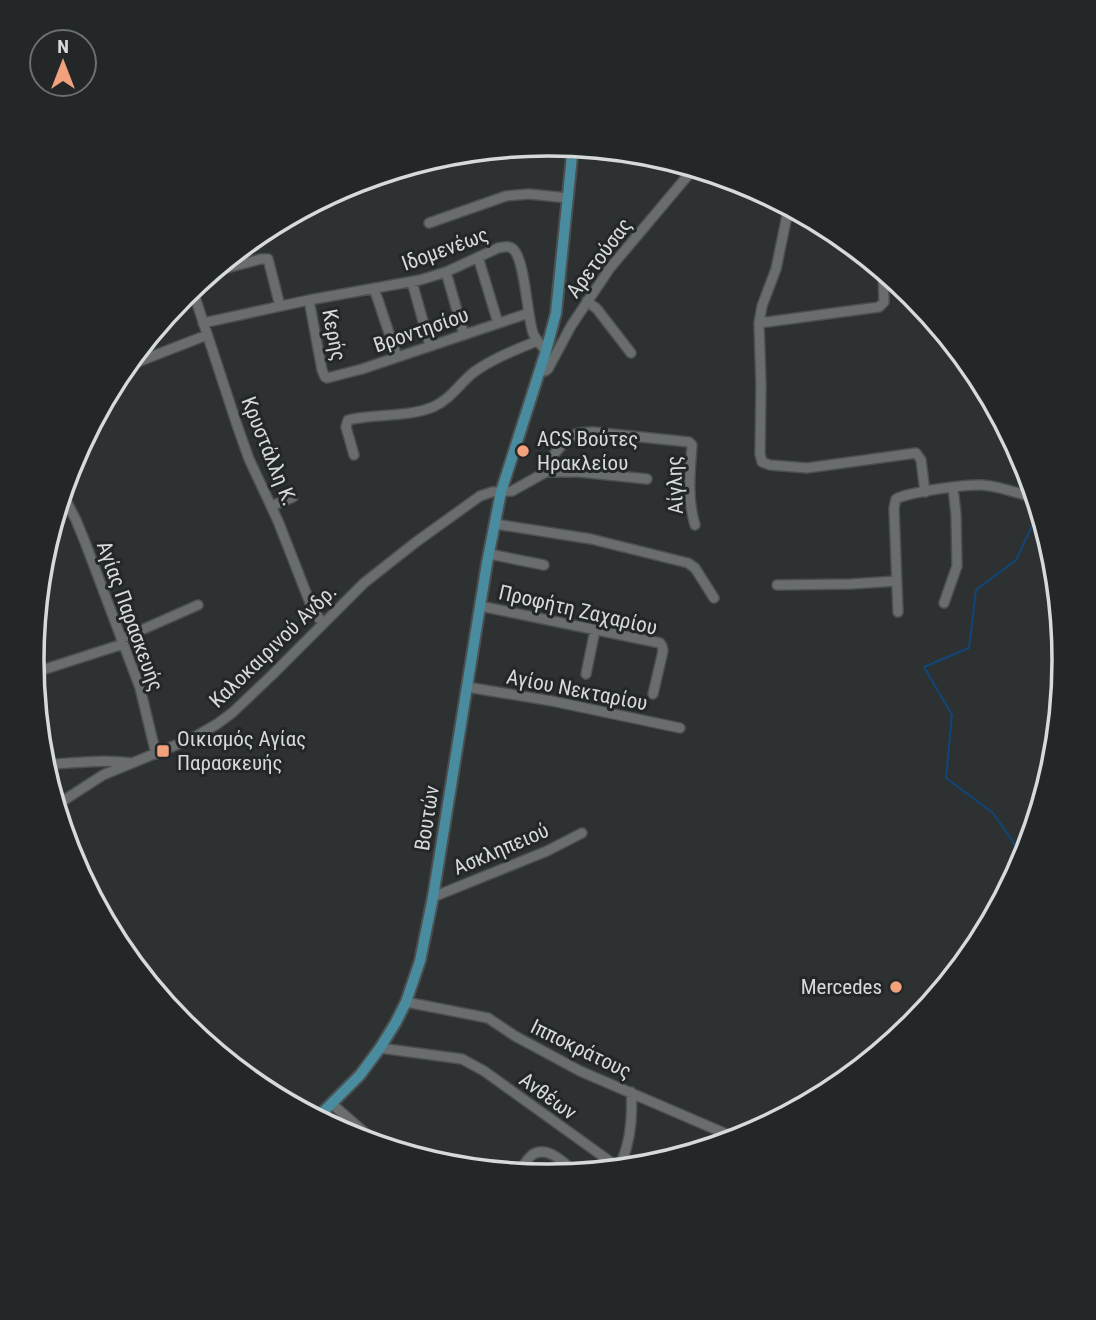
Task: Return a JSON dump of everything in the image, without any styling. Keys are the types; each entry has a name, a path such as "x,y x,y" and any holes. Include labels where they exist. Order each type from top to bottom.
{"main road":[{"name":"Βουτών","path":"324,1111 360,1075 380,1048 406,1002 420,961 500,492 554,324 572,157"}],"street":[{"name":"Αρετούσας","path":"540,371 548,369 571,326 622,253 688,176"},
{"path":"429,223 506,196 529,194 568,198"},
{"path":"787,216 776,269 762,306 759,323 762,462 770,466 807,468 916,453 921,460 925,492"},
{"name":"Ιδομενέως","path":"203,323 309,300 412,282 446,272 502,247 515,251 533,331 546,351"},
{"path":"478,257 498,323"},
{"path":"234,266 268,259 280,306"},
{"path":"446,272 464,334"},
{"path":"412,282 430,346"},
{"path":"759,323 879,307 884,302 883,284"},
{"path":"374,288 397,357"},
{"name":"Κρυστάλλη Κ.","path":"195,299 245,447 272,506 314,613 323,624"},
{"name":"Κερής","path":"309,300 325,377"},
{"path":"587,301 597,309 631,353"},
{"name":"Βροντησίου","path":"325,377 333,378 528,313"},
{"path":"143,360 207,335"},
{"path":"354,455 346,427 349,420 397,415 435,407 482,367 537,341"},
{"name":"Αίγλης","path":"542,473 552,457 578,433 593,432 689,442 692,448 689,496 695,525"},
{"path":"542,473 572,472 647,480"},
{"name":"Καλοκαιρινού Ανδρ.","path":"64,800 103,775 193,738 232,713 364,583 436,527 480,496 516,489 542,473"},
{"path":"898,612 894,502 897,498 953,488 987,486 1024,495"},
{"path":"944,603 957,566 953,488"},
{"path":"272,506 293,497"},
{"name":"Αγίας Παρασκευής","path":"69,506 140,688 156,754"},
{"path":"495,524 591,539 688,563 695,568 714,598"},
{"path":"489,555 544,565"},
{"path":"777,585 897,581"},
{"path":"44,669 122,641 198,605"},
{"name":"Προφήτη Ζαχαρίου","path":"480,606 657,642 662,645 662,654 653,694"},
{"path":"586,674 594,630"},
{"name":"Αγίου Νεκταρίου","path":"467,687 552,701 680,728"},
{"path":"55,764 111,761 133,764"},
{"name":"Ασκληπειού","path":"433,897 547,851 582,833"},
{"name":"Ιπποκράτους","path":"406,1002 488,1018 580,1072 723,1132"},
{"name":"Ανθέων","path":"380,1048 467,1061 609,1160"},
{"name":"Ανθέων","path":"623,1159 630,1135 631,1092"},
{"path":"332,1104 359,1127"},
{"path":"526,1163 532,1156 543,1152 555,1156 564,1164"}],"waterway":[{"path":"1016,847 993,813 946,778 952,715 924,667 969,648 976,590 1016,560 1033,523"}],"place":[{"name":"ACS Βούτες Ηρακλείου","path":"523,451"},
{"name":"Οικισμός Αγίας Παρασκευής","path":"163,751"},
{"name":"Mercedes","path":"896,987"}]}
